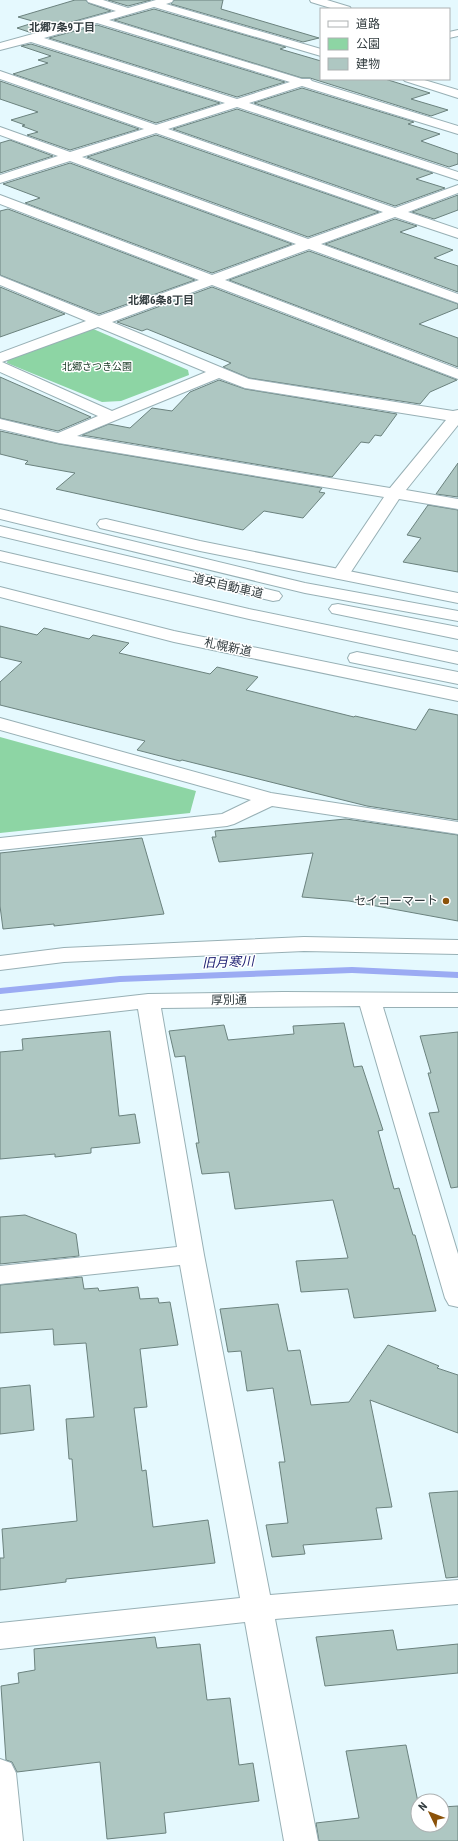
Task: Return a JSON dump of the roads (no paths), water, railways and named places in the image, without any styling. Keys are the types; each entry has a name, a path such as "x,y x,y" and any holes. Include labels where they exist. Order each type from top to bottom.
{"main road":[{"path":"92,0 127,11"},
{"path":"0,47 168,0"},
{"path":"315,0 343,8"},
{"path":"154,4 320,53"},
{"path":"98,20 458,130"},
{"path":"31,38 237,103 458,176"},
{"path":"0,40 12,44"},
{"path":"0,75 458,234"},
{"path":"0,178 320,76"},
{"path":"412,80 458,94"},
{"path":"0,130 458,299"},
{"path":"0,358 458,189"},
{"path":"0,199 213,279 458,374"},
{"path":"0,280 245,383 457,416 395,493 341,574"},
{"path":"0,366 111,416"},
{"path":"59,438 220,372"},
{"path":"0,424 59,438 458,504"},
{"path":"0,499 200,546 458,598"},
{"path":"0,514 305,588 458,616"},
{"name":"道央自動車道","path":"0,531 275,597 458,633"},
{"name":"道央自動車道","path":"0,556 249,614 458,658"},
{"path":"0,578 200,627 458,678"},
{"name":"札幌新道","path":"0,592 174,636 458,695"},
{"path":"0,724 269,799 458,828"},
{"path":"0,844 227,820 269,799"},
{"path":"0,963 64,955 304,944 458,947"},
{"name":"厚別通","path":"0,1018 148,1001 283,999 458,1000"},
{"path":"370,1000 458,1298"},
{"path":"148,1001 191,1255 301,1841"},
{"path":"0,1275 191,1255"},
{"path":"0,1636 258,1608 458,1592"},
{"path":"0,1773 6,1841"}],"waterway":[{"name":"旧月寒川","path":"0,991 120,979 352,970 458,975"}],"place":[{"name":"セイコーマート","path":"446,901"}],"district":[{"name":"北郷7条9丁目","path":"62,27"},
{"name":"北郷6条8丁目","path":"161,300"}],"park label":[{"name":"北郷さつき公園","path":"97,366"}]}
